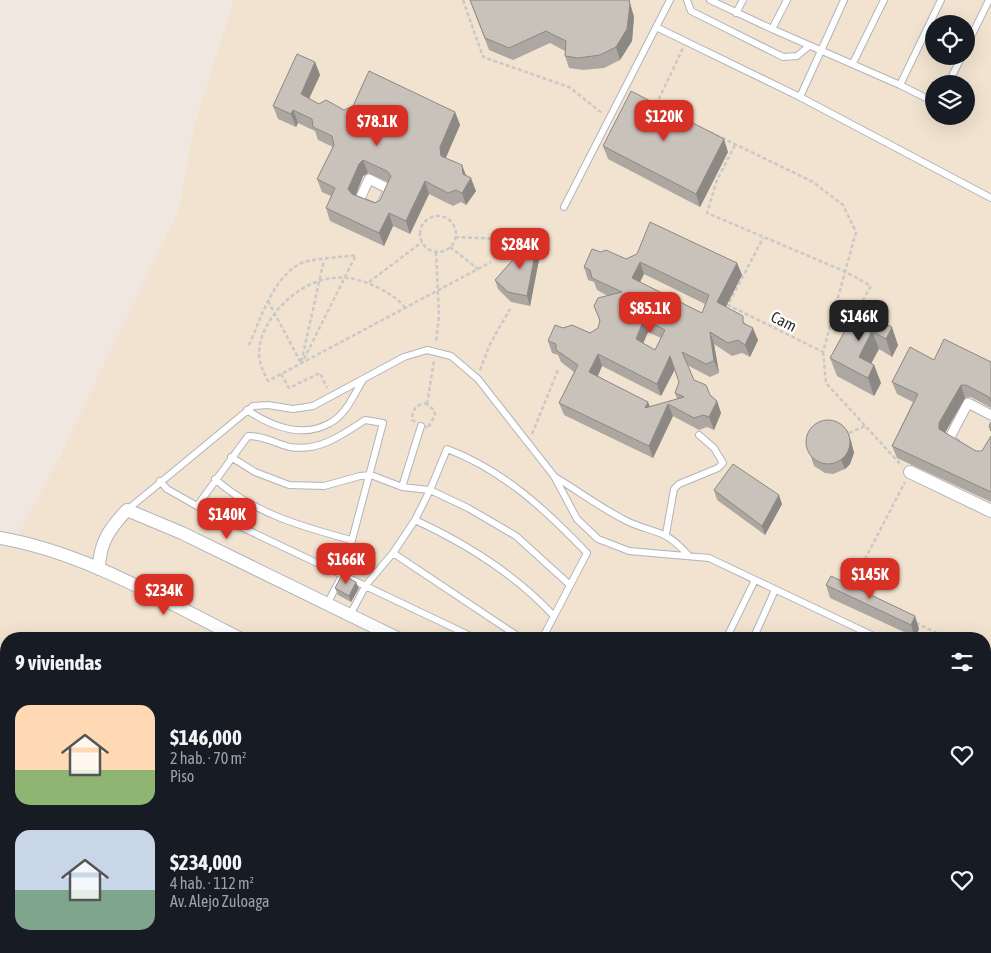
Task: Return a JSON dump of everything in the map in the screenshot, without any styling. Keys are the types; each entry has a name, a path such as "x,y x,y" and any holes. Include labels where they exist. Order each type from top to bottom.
{"street":[{"path":"967,448 949,439 968,403 991,415"},
{"path":"909,475 991,511"},
{"path":"99,569 99,556 109,529 127,510 182,533 385,632"},
{"path":"0,538 62,552 227,632"}],"lane":[{"path":"564,207 670,0"},
{"path":"687,0 691,11 783,58 797,56 809,46"},
{"path":"710,0 820,51 853,63 925,98"},
{"path":"736,13 743,0"},
{"path":"772,29 786,0"},
{"path":"800,96 844,0"},
{"path":"853,63 884,0"},
{"path":"900,85 941,0"},
{"path":"975,29 989,0"},
{"path":"656,27 800,96 991,198"},
{"path":"127,510 247,410 261,405 282,409 303,409 314,406 404,357 427,350 436,351 459,361 478,379 554,476 577,519 598,539 629,551 709,558 865,632"},
{"path":"247,410 266,422 287,430 317,428 331,423 345,410 364,379"},
{"path":"197,506 248,436 275,440 288,447 313,446 332,440 365,420 383,423 371,475 351,540 343,574 327,604"},
{"path":"402,487 421,426"},
{"path":"666,534 674,489 679,484 718,468 723,462 714,448 699,435"},
{"path":"350,615 366,585 393,553 415,520 447,449 497,473 539,506 588,553 546,632"},
{"path":"231,457 266,478 294,486 324,486 360,476 371,475 402,487 430,490 468,508 516,536 570,585"},
{"path":"554,476 623,519 666,534 676,541 688,555"},
{"path":"215,479 238,496 277,517 299,526 351,540"},
{"path":"160,481 168,489 197,506 463,632"},
{"path":"415,520 485,558 535,596 554,616"},
{"path":"393,553 512,632"},
{"path":"729,632 755,580"},
{"path":"756,632 775,590"}],"path":[{"path":"463,0 483,56 569,86 609,119"},
{"path":"663,108 655,104 684,47"},
{"path":"703,129 813,182 843,205 856,232 822,352 826,383 909,475 848,591"},
{"path":"735,145 717,180 707,213 844,272 871,286 860,305"},
{"path":"434,216 444,216 453,223 456,233 455,237 450,247 446,250 436,252 426,248 422,242 419,230 424,220 434,216"},
{"path":"455,237 502,239"},
{"name":"Cam","path":"763,238 728,305 822,352"},
{"path":"368,283 422,242"},
{"path":"450,247 478,269"},
{"path":"427,404 436,351 438,290 436,252"},
{"path":"249,345 268,302 283,278 300,263 356,255 301,363"},
{"path":"301,363 324,260"},
{"path":"405,308 387,292 368,283 345,277 320,280 287,300 275,314 267,326 259,350 260,366 268,381 301,363 405,308 438,290 478,269 490,262"},
{"path":"268,302 301,363"},
{"path":"478,379 490,344 510,309"},
{"path":"528,443 558,370"},
{"path":"281,374 289,388 320,373 332,396"},
{"path":"427,404 434,410 435,415 428,428 413,422 412,414 416,406 427,404"},
{"path":"849,433 865,426"},
{"path":"908,619 935,632"}],"shaded area":[{"path":"234,0 991,0 991,632 0,632 0,541 14,543 59,457 179,211 194,126"}],"building":[{"path":"470,0 629,0 630,4 627,29 616,47 600,55 578,58 565,56 566,41 546,31 509,48 485,38"},
{"path":"297,54 315,62 301,94 319,104 326,100 344,110 353,106 369,71 455,112 440,147 441,156 462,165 463,174 471,178 462,193 456,190 448,193 425,181 406,221 389,213 379,233 326,208 335,188 317,179 334,145 332,136 313,127 312,119 293,110 291,114 273,106","holes":["363,160 387,171 391,176 380,200 375,203 352,194 348,189 359,164"]},
{"path":"631,91 724,139 696,194 603,146"},
{"path":"650,222 737,263 717,302 743,316 743,323 753,328 745,345 738,340 728,343 710,332 714,361 706,364 682,352 694,380 706,385 710,395 717,401 709,417 703,415 694,418 668,404 649,446 559,403 578,365 556,350 556,344 548,341 555,325 563,328 572,325 590,333 598,328 600,320 594,306 598,298 622,292 592,278 590,270 584,267 592,249 601,252 606,250 626,259 637,254","holes":["640,262 709,295 702,313 632,278","644,319 665,330 655,350 636,339","598,354 657,384 670,356 679,382 675,393 684,397 645,408 648,402 589,372"]},
{"path":"540,229 527,296 508,292 495,280"},
{"path":"857,309 892,327 886,339 872,331 859,357 874,365 868,378 830,358"},
{"path":"944,339 991,362 991,402 989,397 966,385 961,385 939,423 939,429 976,451 982,451 991,436 991,492 892,446 918,394 892,382 910,347 934,360"},
{"path":"828,420 840,424 846,430 850,442 846,454 840,460 828,464 816,460 810,454 806,442 810,430 816,424"},
{"path":"733,464 779,495 762,526 714,490"},
{"path":"342,575 356,582 349,596 335,588"},
{"path":"831,576 915,616 911,625 826,585"}]}
